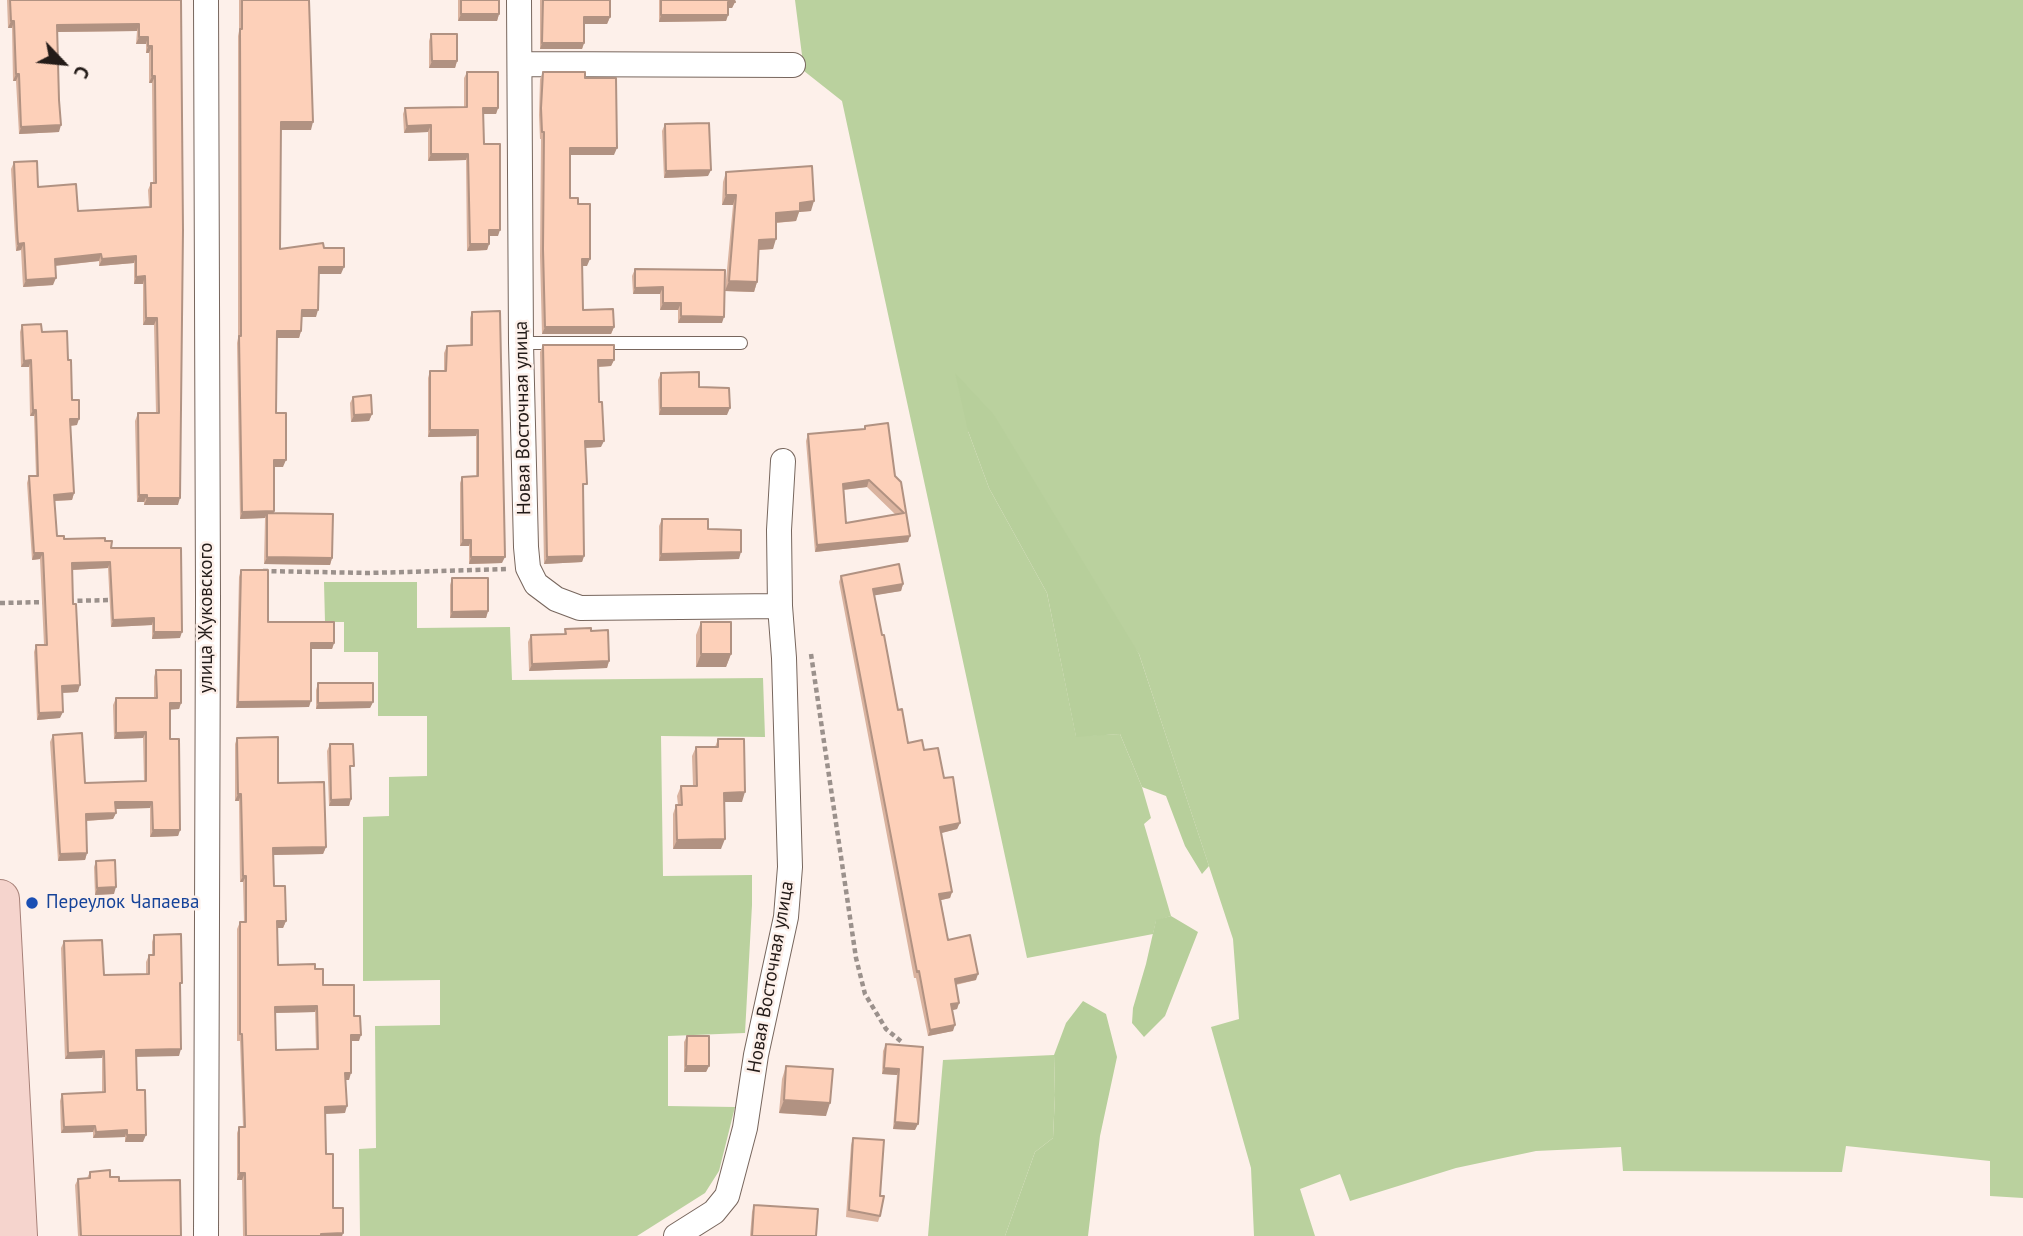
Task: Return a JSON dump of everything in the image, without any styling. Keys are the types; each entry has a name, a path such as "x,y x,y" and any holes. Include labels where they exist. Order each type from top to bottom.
{"main road":[{"path":"0,899 18,1236"}],"street":[{"name":"улица Жуковского","path":"205,0 208,597 206,1236"},
{"name":"Новая Восточная улица","path":"519,0 521,343 528,568"},
{"path":"520,65 793,65"},
{"name":"Новая Восточная улица","path":"676,1236 714,1212 727,1196 745,1128 756,1055 786,917 790,867 779,530 783,461"},
{"path":"528,568 536,584 556,599 580,608 780,606"}],"lane":[{"path":"521,343 741,343"}],"path":[{"path":"261,571 369,573 528,568"},
{"path":"0,603 125,600"},
{"path":"811,654 856,958 865,994 886,1029 903,1043"}],"green space":[{"path":"795,0 2023,0 2023,1198 1990,1196 1990,1161 1846,1146 1842,1172 1623,1171 1621,1147 1536,1151 1456,1168 1350,1201 1340,1174 1300,1189 1315,1236 1254,1236 1251,1168 1211,1027 1239,1019 1233,939 1139,654 968,431 989,488 1047,593 1076,736 1120,734 1142,787 1151,818 1144,824 1171,916 1156,921 1153,934 1027,958 842,101 804,71"},
{"path":"955,373 994,415 1139,654 1209,866 1202,874 1185,846 1166,796 1142,787 1120,734 1076,737 1047,593 989,488 968,431"},
{"path":"324,582 417,582 417,628 510,627 512,680 763,678 765,737 661,736 663,876 752,875 752,905 745,1033 668,1036 668,1106 735,1107 719,1171 705,1193 637,1236 360,1236 359,1149 376,1148 375,1026 440,1025 440,980 363,981 363,817 389,816 389,777 427,776 427,716 378,716 378,652 344,652 344,622 325,622"},
{"path":"1171,916 1198,932 1165,1016 1144,1037 1132,1023 1133,1008 1156,920"},
{"path":"1083,1001 1106,1014 1117,1057 1100,1136 1088,1236 1005,1236 1035,1152 1053,1138 1054,1055 1066,1023"},
{"path":"1054,1055 1053,1138 1035,1152 1005,1236 928,1236 943,1060"}],"building":[{"path":"10,0 181,0 183,230 180,498 147,498 147,495 139,495 138,413 159,413 157,318 146,318 145,276 136,277 136,256 102,259 101,254 55,259 56,278 26,280 24,243 18,244 17,229 14,162 37,161 38,187 76,184 78,211 151,207 151,183 156,183 155,76 152,76 152,46 148,46 148,37 139,37 139,24 57,25 61,125 21,127 19,74 16,74 14,21 11,21"},
{"path":"242,0 309,0 313,122 281,122 280,249 323,243 324,248 344,248 344,267 319,267 318,310 302,310 301,331 277,331 276,413 286,413 286,460 274,460 274,511 242,512 239,336"},
{"path":"461,0 499,0 499,14 461,14"},
{"path":"543,0 610,0 610,17 584,17 584,43 542,43"},
{"path":"661,0 735,2 728,2 728,15 661,15"},
{"path":"431,34 457,34 457,61 432,61"},
{"path":"467,72 498,72 498,108 483,108 484,144 500,144 500,230 489,230 489,244 470,244 468,154 431,154 431,125 407,126 405,108 467,107"},
{"path":"543,72 585,72 585,78 616,78 617,148 570,148 570,198 578,198 578,204 590,204 590,259 582,259 583,310 613,309 614,327 545,327 544,132 541,108"},
{"path":"709,123 711,170 666,171 665,124"},
{"path":"812,166 814,201 800,203 800,211 776,213 776,239 759,240 757,282 729,281 736,195 726,195 726,172"},
{"path":"635,269 725,270 724,317 681,316 681,303 663,303 663,287 635,288"},
{"path":"500,311 505,557 471,557 471,540 463,540 462,477 478,476 478,430 430,430 430,371 446,371 447,346 472,345 472,312"},
{"path":"41,324 42,332 67,331 72,400 79,400 79,419 70,419 74,493 54,495 57,536 64,536 64,539 105,538 105,541 112,541 111,548 181,548 182,632 154,632 154,618 113,620 110,562 72,563 80,685 62,686 63,712 39,713 36,645 47,645 43,553 34,553 29,476 38,476 36,410 33,410 31,360 24,361 22,325"},
{"path":"543,345 614,345 614,360 598,360 599,402 602,402 604,441 585,441 587,484 583,484 584,556 547,557"},
{"path":"699,372 699,387 729,388 730,408 661,408 661,373"},
{"path":"371,395 372,414 354,415 353,397"},
{"path":"888,423 895,476 901,482 910,536 817,545 808,434 865,429 865,426","holes":["869,480 904,513 846,523 843,484"]},
{"path":"267,513 333,514 332,558 267,557"},
{"path":"662,519 708,519 708,529 741,530 741,552 661,554"},
{"path":"899,564 903,584 873,589 898,710 902,709 908,743 922,740 924,750 938,748 944,778 953,777 960,823 940,827 952,892 939,894 948,940 970,935 978,974 955,979 959,1003 951,1004 955,1025 930,1030 841,576"},
{"path":"241,570 268,570 268,622 334,622 334,643 311,643 311,701 238,702"},
{"path":"452,578 488,578 488,611 452,612"},
{"path":"701,622 731,622 731,654 701,654"},
{"path":"591,628 591,631 608,630 609,661 532,664 531,635 566,634 565,629"},
{"path":"156,670 181,670 181,703 170,703 170,739 179,739 180,830 153,830 152,802 115,802 116,813 86,814 87,853 60,854 53,735 82,733 85,783 146,781 146,732 116,733 116,698 157,698"},
{"path":"318,683 373,683 373,702 318,703"},
{"path":"278,737 278,783 324,782 326,847 273,848 274,886 285,886 286,921 277,921 278,965 315,964 315,969 323,969 323,985 354,985 354,1016 360,1016 361,1035 351,1035 351,1073 345,1073 347,1106 325,1107 326,1154 333,1154 333,1208 343,1208 343,1233 321,1236 246,1236 245,1173 239,1173 239,1127 245,1127 240,1034 240,922 246,922 246,876 243,876 237,738","holes":["317,1006 318,1049 276,1050 275,1007"]},
{"path":"718,739 744,739 745,792 724,793 725,839 677,840 676,805 682,805 681,786 697,786 696,747 718,747"},
{"path":"330,744 353,744 354,766 350,766 351,799 331,800"},
{"path":"115,860 116,887 97,888 96,861"},
{"path":"181,934 181,1049 136,1050 137,1090 145,1090 146,1135 127,1135 127,1130 96,1132 95,1126 64,1127 62,1094 105,1092 104,1051 68,1053 64,941 102,940 104,975 149,974 149,955 154,955 154,935"},
{"path":"687,1036 709,1036 709,1066 686,1066"},
{"path":"886,1044 923,1047 918,1124 895,1122 899,1069 884,1068"},
{"path":"786,1066 833,1069 830,1103 784,1100"},
{"path":"853,1138 884,1140 880,1196 884,1196 880,1216 849,1210"},
{"path":"110,1170 110,1177 119,1177 119,1181 180,1180 181,1236 81,1236 78,1179 90,1178 90,1172"},
{"path":"754,1205 818,1209 816,1236 752,1236"}],"place":[{"name":"Переулок Чапаева","path":"32,903"}]}
